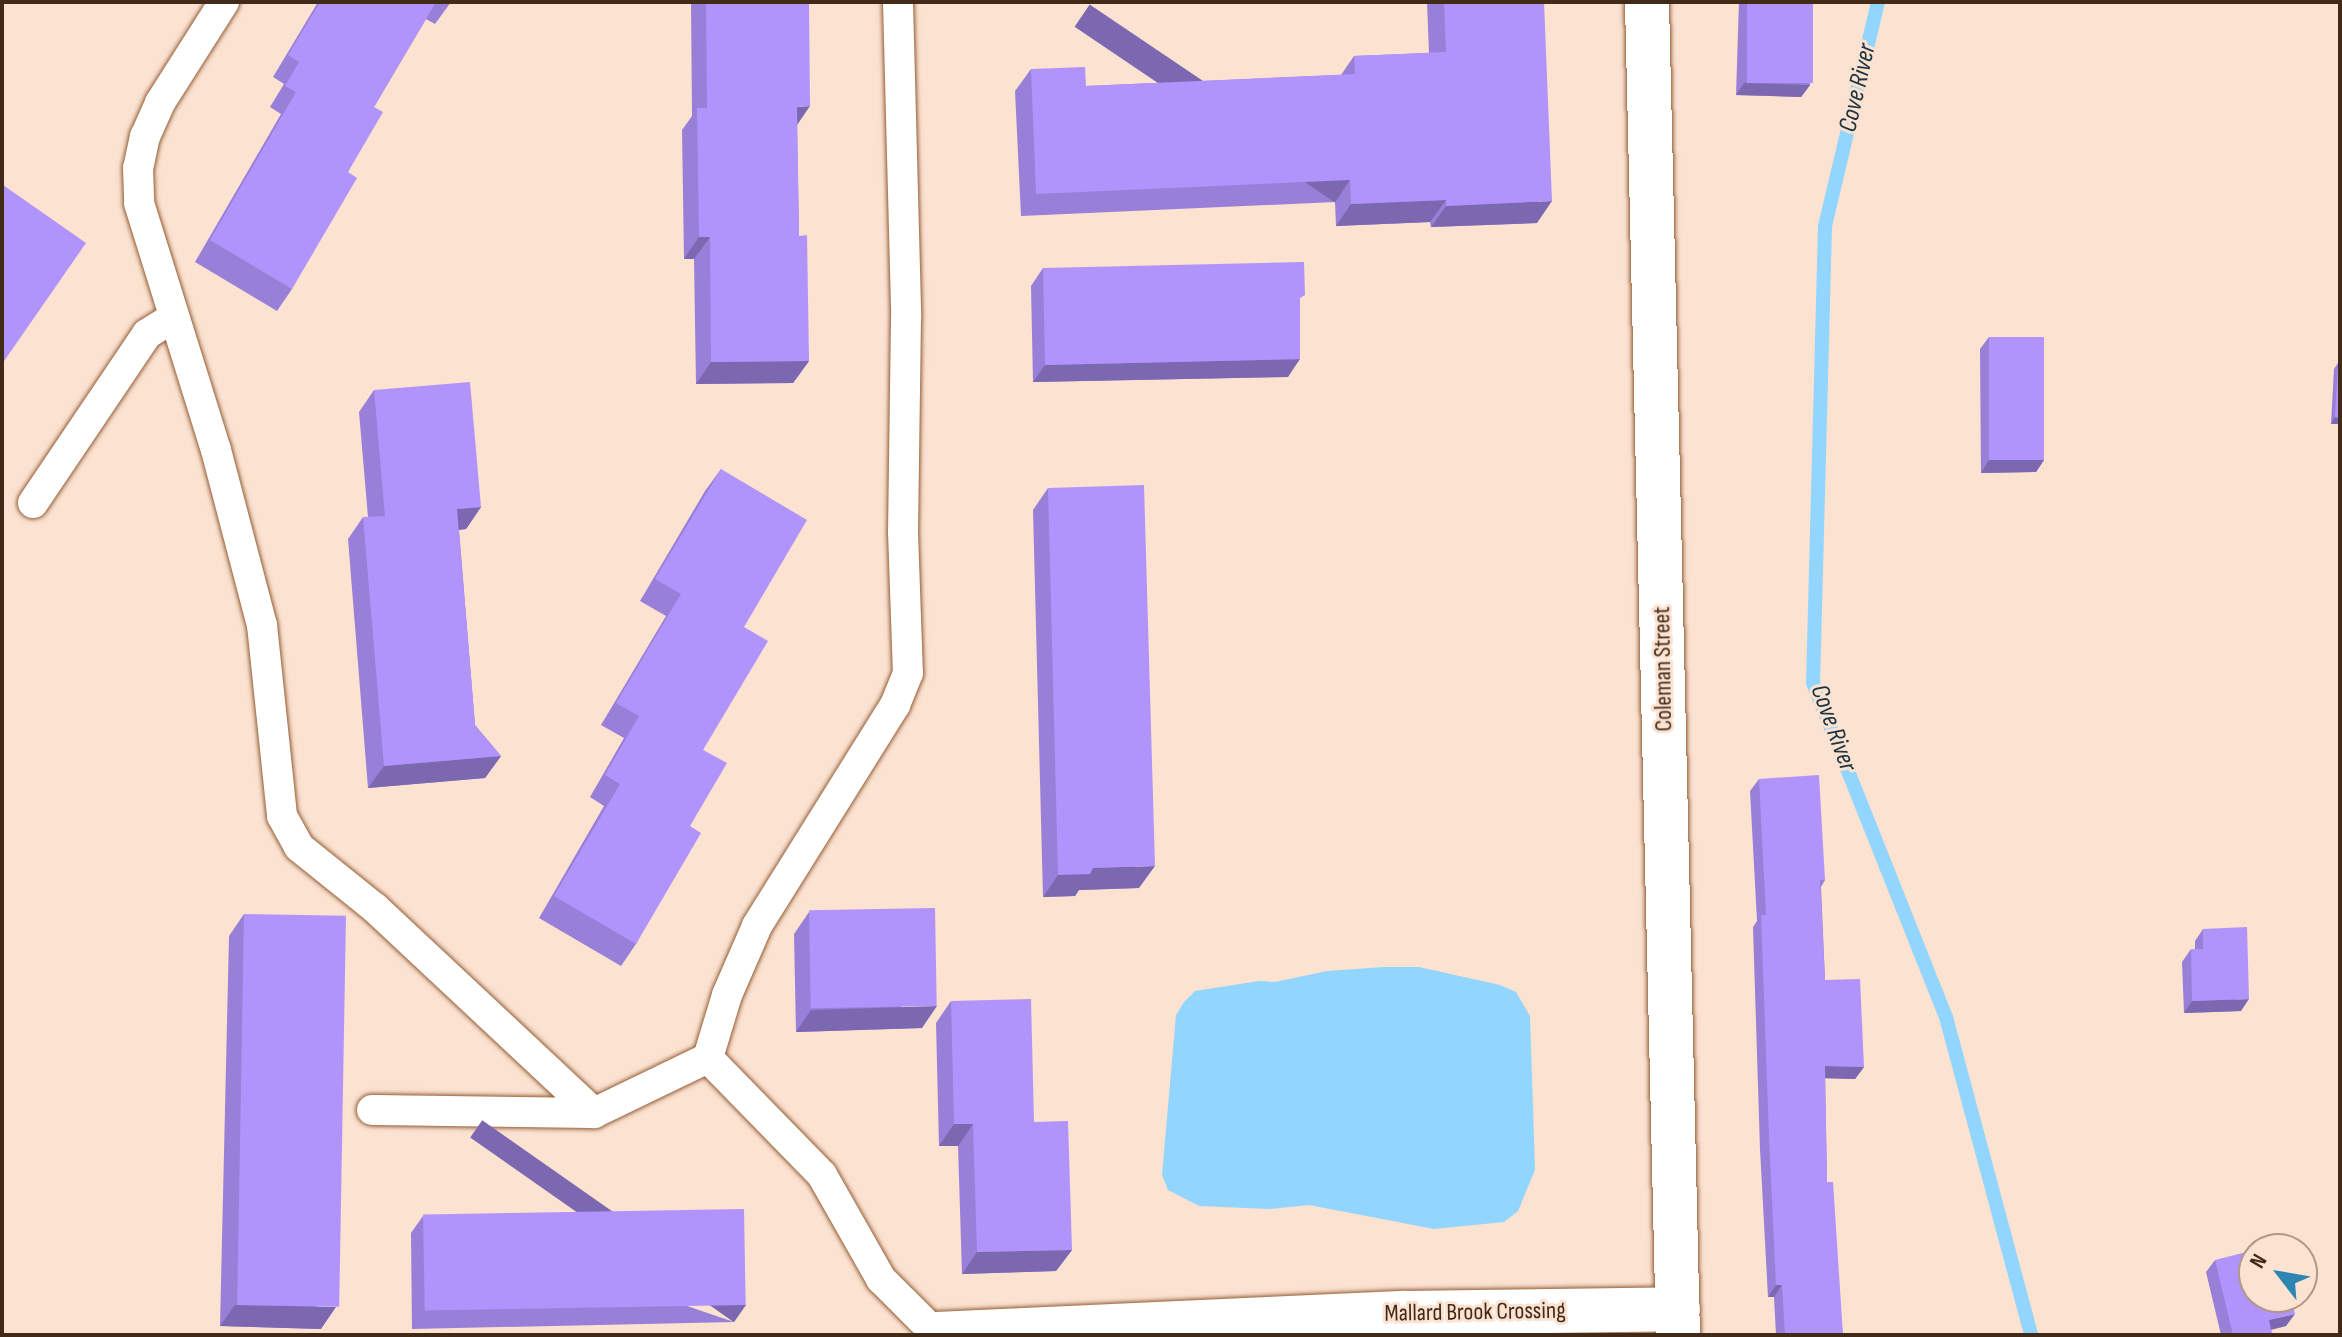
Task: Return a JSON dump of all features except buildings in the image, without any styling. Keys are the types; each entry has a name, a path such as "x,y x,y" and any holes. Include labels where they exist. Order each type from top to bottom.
{"street":[{"name":"Coleman Street","path":"1647,2 1678,1322"},
{"name":"Mallard Brook Crossing","path":"936,1334 1406,1313 1678,1322"}],"lane":[{"path":"224,2 160,103 145,136 138,168 139,203 216,450 262,625 282,816 299,847 375,908 594,1113"},
{"path":"372,1110 594,1113 708,1058 727,995 757,926 895,705 908,673 903,532 906,318 898,2"},
{"path":"33,503 147,334 173,318"},
{"path":"708,1058 822,1175 881,1279 936,1334"}],"water":[{"path":"1419,967 1500,985 1516,992 1530,1016 1535,1170 1518,1211 1504,1222 1434,1229 1309,1205 1270,1209 1199,1206 1168,1190 1162,1175 1176,1015 1184,1002 1195,991 1259,981 1275,982 1327,971"}],"waterway":[{"name":"Cove River","path":"1878,2 1825,226 1813,683 1946,1017 2031,1335"}]}
